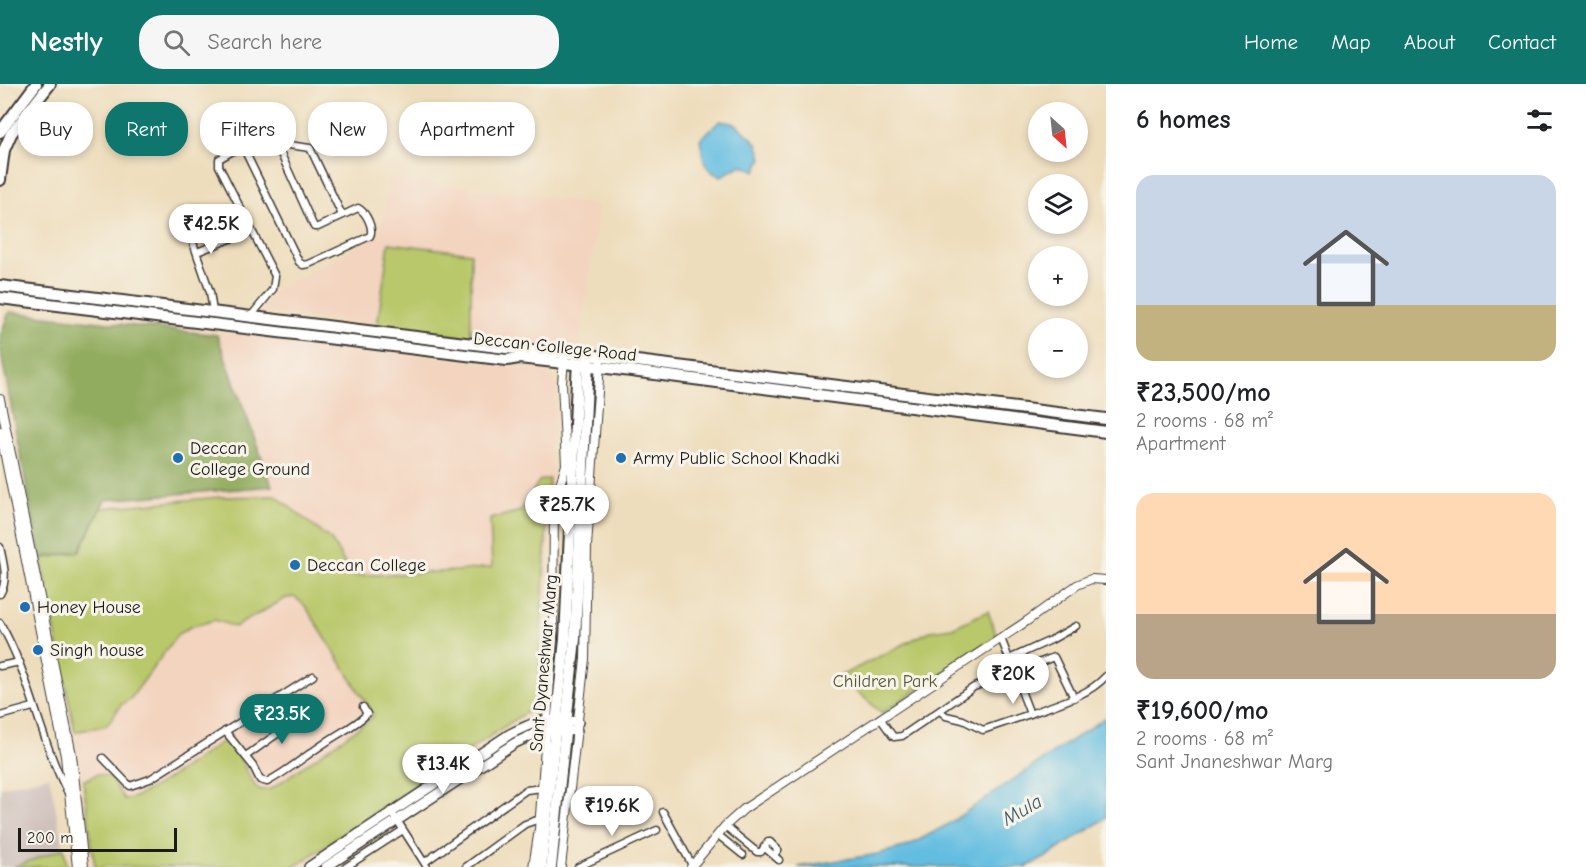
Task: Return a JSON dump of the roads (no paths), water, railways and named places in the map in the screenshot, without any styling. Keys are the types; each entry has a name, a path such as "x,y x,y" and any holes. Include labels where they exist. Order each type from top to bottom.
{"main road":[{"path":"0,132 36,84"},
{"path":"0,180 4,150 11,134 50,84"},
{"name":"Deccan College Road","path":"0,286 506,348 564,358 582,366 601,362 1106,420"},
{"name":"Deccan College Road","path":"0,298 507,360 564,358 584,354 601,362 1106,432"},
{"name":"Sant Dyaneshwar Marg","path":"551,867 565,639 567,479 584,354"},
{"name":"Sant Dyaneshwar Marg","path":"541,867 575,639 582,366"},
{"path":"309,867 515,742 561,725"},
{"path":"326,867 394,816"}],"street":[{"path":"296,146 310,148 342,215"},
{"path":"224,156 219,159 219,166 275,276 273,289 251,316"},
{"path":"247,156 299,262 303,265 370,236 371,229 362,209 358,208 314,227 282,156"},
{"path":"213,312 210,292 189,231 219,222 233,214"},
{"path":"197,252 235,237"},
{"path":"561,867 561,725 553,639 554,504 567,479 564,358"},
{"path":"533,867 542,788 586,640 587,546 601,362"},
{"path":"0,399 72,755 77,867"},
{"path":"0,431 65,756 68,793 84,867"},
{"path":"0,547 5,576 0,594"},
{"path":"663,812 694,866 717,835 744,809 1077,585 1091,579 1106,580"},
{"path":"0,623 20,662 33,707 57,773 68,793"},
{"path":"1009,658 1051,640 1076,626"},
{"path":"1001,638 1030,714"},
{"path":"880,718 892,735 898,737 912,731 974,687 1054,657 1074,698"},
{"path":"0,666 20,662"},
{"path":"104,758 130,786 150,779 313,676"},
{"path":"940,711 946,716 963,720 982,730 1074,698 1095,686 1106,676"},
{"path":"0,716 33,707"},
{"path":"225,731 254,766 260,780 267,782 292,768 326,741 357,723 367,714 363,707"},
{"path":"246,756 305,714"},
{"path":"394,816 426,865 526,790 542,788"},
{"path":"466,867 525,824 540,819"},
{"path":"725,826 758,852 761,852 770,842 778,849 774,855 779,860"},
{"path":"346,867 403,830"},
{"path":"578,867 657,830"},
{"path":"717,835 743,855"}],"water":[{"path":"720,121 736,124 757,143 762,158 756,171 742,165 721,176 715,174 707,166 700,139"},
{"name":"Mula","path":"1106,717 1106,818 1043,859 1026,867 798,867 878,854 908,846 945,826"}],"place":[{"name":"Deccan College Ground","path":"178,458"},
{"name":"Army Public School Khadki","path":"621,458"},
{"name":"Deccan College","path":"295,565"},
{"name":"Honey House","path":"25,607"},
{"name":"Singh house","path":"38,650"}],"park label":[{"name":"Children Park","path":"885,681"}]}
